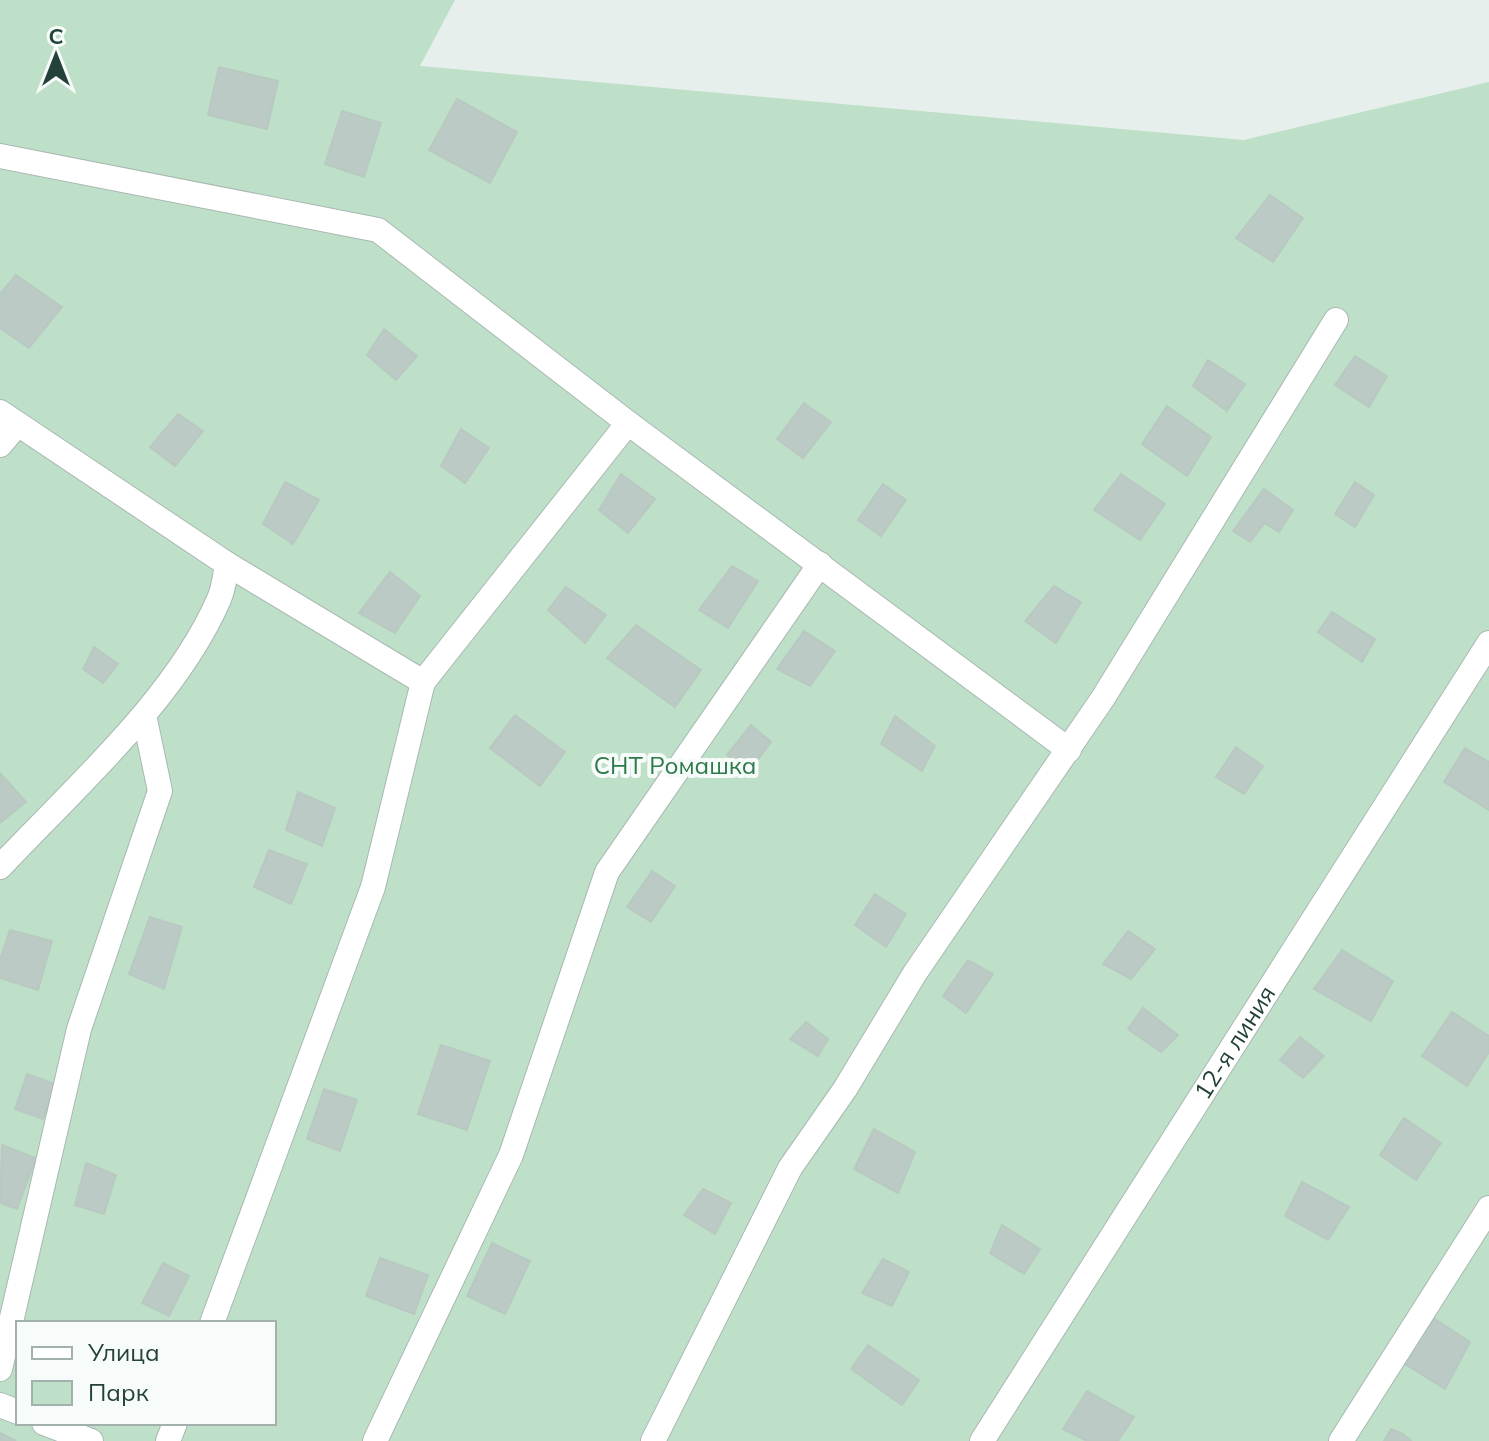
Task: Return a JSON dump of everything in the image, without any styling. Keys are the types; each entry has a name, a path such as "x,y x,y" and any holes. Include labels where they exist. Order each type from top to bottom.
{"street":[{"path":"0,156 378,230 628,423 1069,750"},
{"path":"653,1441 790,1168 845,1089 915,973 1069,750 1336,320"},
{"path":"0,445 8,418 227,564 423,682"},
{"path":"213,1321 373,887 423,682 628,423"},
{"path":"0,867 144,715 178,672 220,597 227,564"},
{"path":"375,1441 511,1155 607,872 820,564"},
{"name":"12-я линия","path":"982,1441 1489,643"},
{"path":"0,1369 79,1029 160,791 144,715"},
{"path":"1341,1441 1489,1208"},
{"path":"55,1432 91,1441"}],"green space":[{"name":"СНТ Ромашка","path":"0,0 455,0 420,66 1244,140 1489,82 1489,1441 0,1441"}],"building":[{"path":"219,67 278,81 267,129 208,115"},
{"path":"457,99 517,132 490,183 429,150"},
{"path":"342,111 381,123 364,177 325,164"},
{"path":"1270,195 1303,218 1273,262 1236,238"},
{"path":"16,275 62,307 29,348 0,328 0,294"},
{"path":"384,329 417,356 396,380 367,355"},
{"path":"1355,356 1387,376 1369,407 1335,385"},
{"path":"1208,360 1245,384 1227,411 1193,386"},
{"path":"804,403 831,422 803,458 777,439"},
{"path":"1167,406 1211,437 1187,476 1142,444"},
{"path":"178,414 203,431 175,466 150,447"},
{"path":"461,429 489,448 465,483 441,466"},
{"path":"621,474 655,499 628,533 599,510"},
{"path":"1121,474 1165,504 1140,540 1094,510"},
{"path":"285,482 319,500 293,544 263,524"},
{"path":"1355,482 1374,495 1355,527 1335,514"},
{"path":"883,484 906,500 881,536 858,520"},
{"path":"1264,489 1293,510 1279,532 1265,523 1250,542 1233,531"},
{"path":"732,566 758,581 728,628 699,610"},
{"path":"390,572 420,596 395,633 359,613"},
{"path":"1054,586 1081,602 1056,643 1025,621"},
{"path":"566,587 606,615 585,643 548,610"},
{"path":"1332,612 1375,639 1362,662 1318,632"},
{"path":"636,625 701,670 675,707 607,658"},
{"path":"804,631 835,651 810,686 777,669"},
{"path":"94,647 118,664 103,683 83,669"},
{"path":"515,715 565,752 540,786 490,748"},
{"path":"895,716 935,746 922,771 881,744"},
{"path":"751,725 771,742 750,770 727,755"},
{"path":"1236,747 1263,766 1244,794 1216,777"},
{"path":"1465,748 1489,762 1489,810 1444,782"},
{"path":"0,773 26,802 0,823"},
{"path":"298,792 335,808 322,846 286,830"},
{"path":"269,850 307,864 291,904 254,887"},
{"path":"652,871 675,886 651,922 627,907"},
{"path":"875,894 906,914 886,947 855,925"},
{"path":"150,917 182,927 164,989 129,974"},
{"path":"10,930 52,941 38,990 0,978 0,960"},
{"path":"1128,931 1155,949 1131,979 1103,964"},
{"path":"1342,950 1393,981 1371,1021 1314,989"},
{"path":"968,960 993,974 966,1013 943,996"},
{"path":"1143,1008 1178,1035 1161,1052 1128,1029"},
{"path":"1452,1012 1489,1036 1489,1052 1467,1086 1422,1056"},
{"path":"806,1022 828,1039 818,1056 790,1039"},
{"path":"1300,1037 1324,1056 1303,1078 1280,1060"},
{"path":"441,1045 490,1061 467,1130 418,1114"},
{"path":"27,1074 55,1084 43,1119 15,1109"},
{"path":"324,1089 357,1100 340,1151 307,1139"},
{"path":"1404,1118 1441,1143 1416,1180 1380,1155"},
{"path":"874,1129 915,1152 898,1193 854,1169"},
{"path":"2,1145 36,1158 17,1209 0,1203"},
{"path":"86,1163 116,1175 104,1214 75,1205"},
{"path":"1302,1182 1349,1207 1328,1240 1285,1216"},
{"path":"703,1189 731,1203 715,1234 684,1215"},
{"path":"1002,1225 1040,1249 1024,1274 990,1253"},
{"path":"492,1243 530,1261 505,1314 467,1296"},
{"path":"380,1258 428,1275 414,1314 366,1296"},
{"path":"883,1259 909,1272 892,1306 862,1293"},
{"path":"163,1263 189,1276 169,1316 142,1303"},
{"path":"1432,1317 1470,1342 1445,1389 1405,1364"},
{"path":"868,1345 919,1380 902,1405 851,1369"},
{"path":"1087,1391 1134,1417 1118,1441 1087,1441 1063,1429"},
{"path":"1391,1429 1403,1434 1411,1441 1384,1441"},
{"path":"0,1433 16,1441 0,1441"}]}
